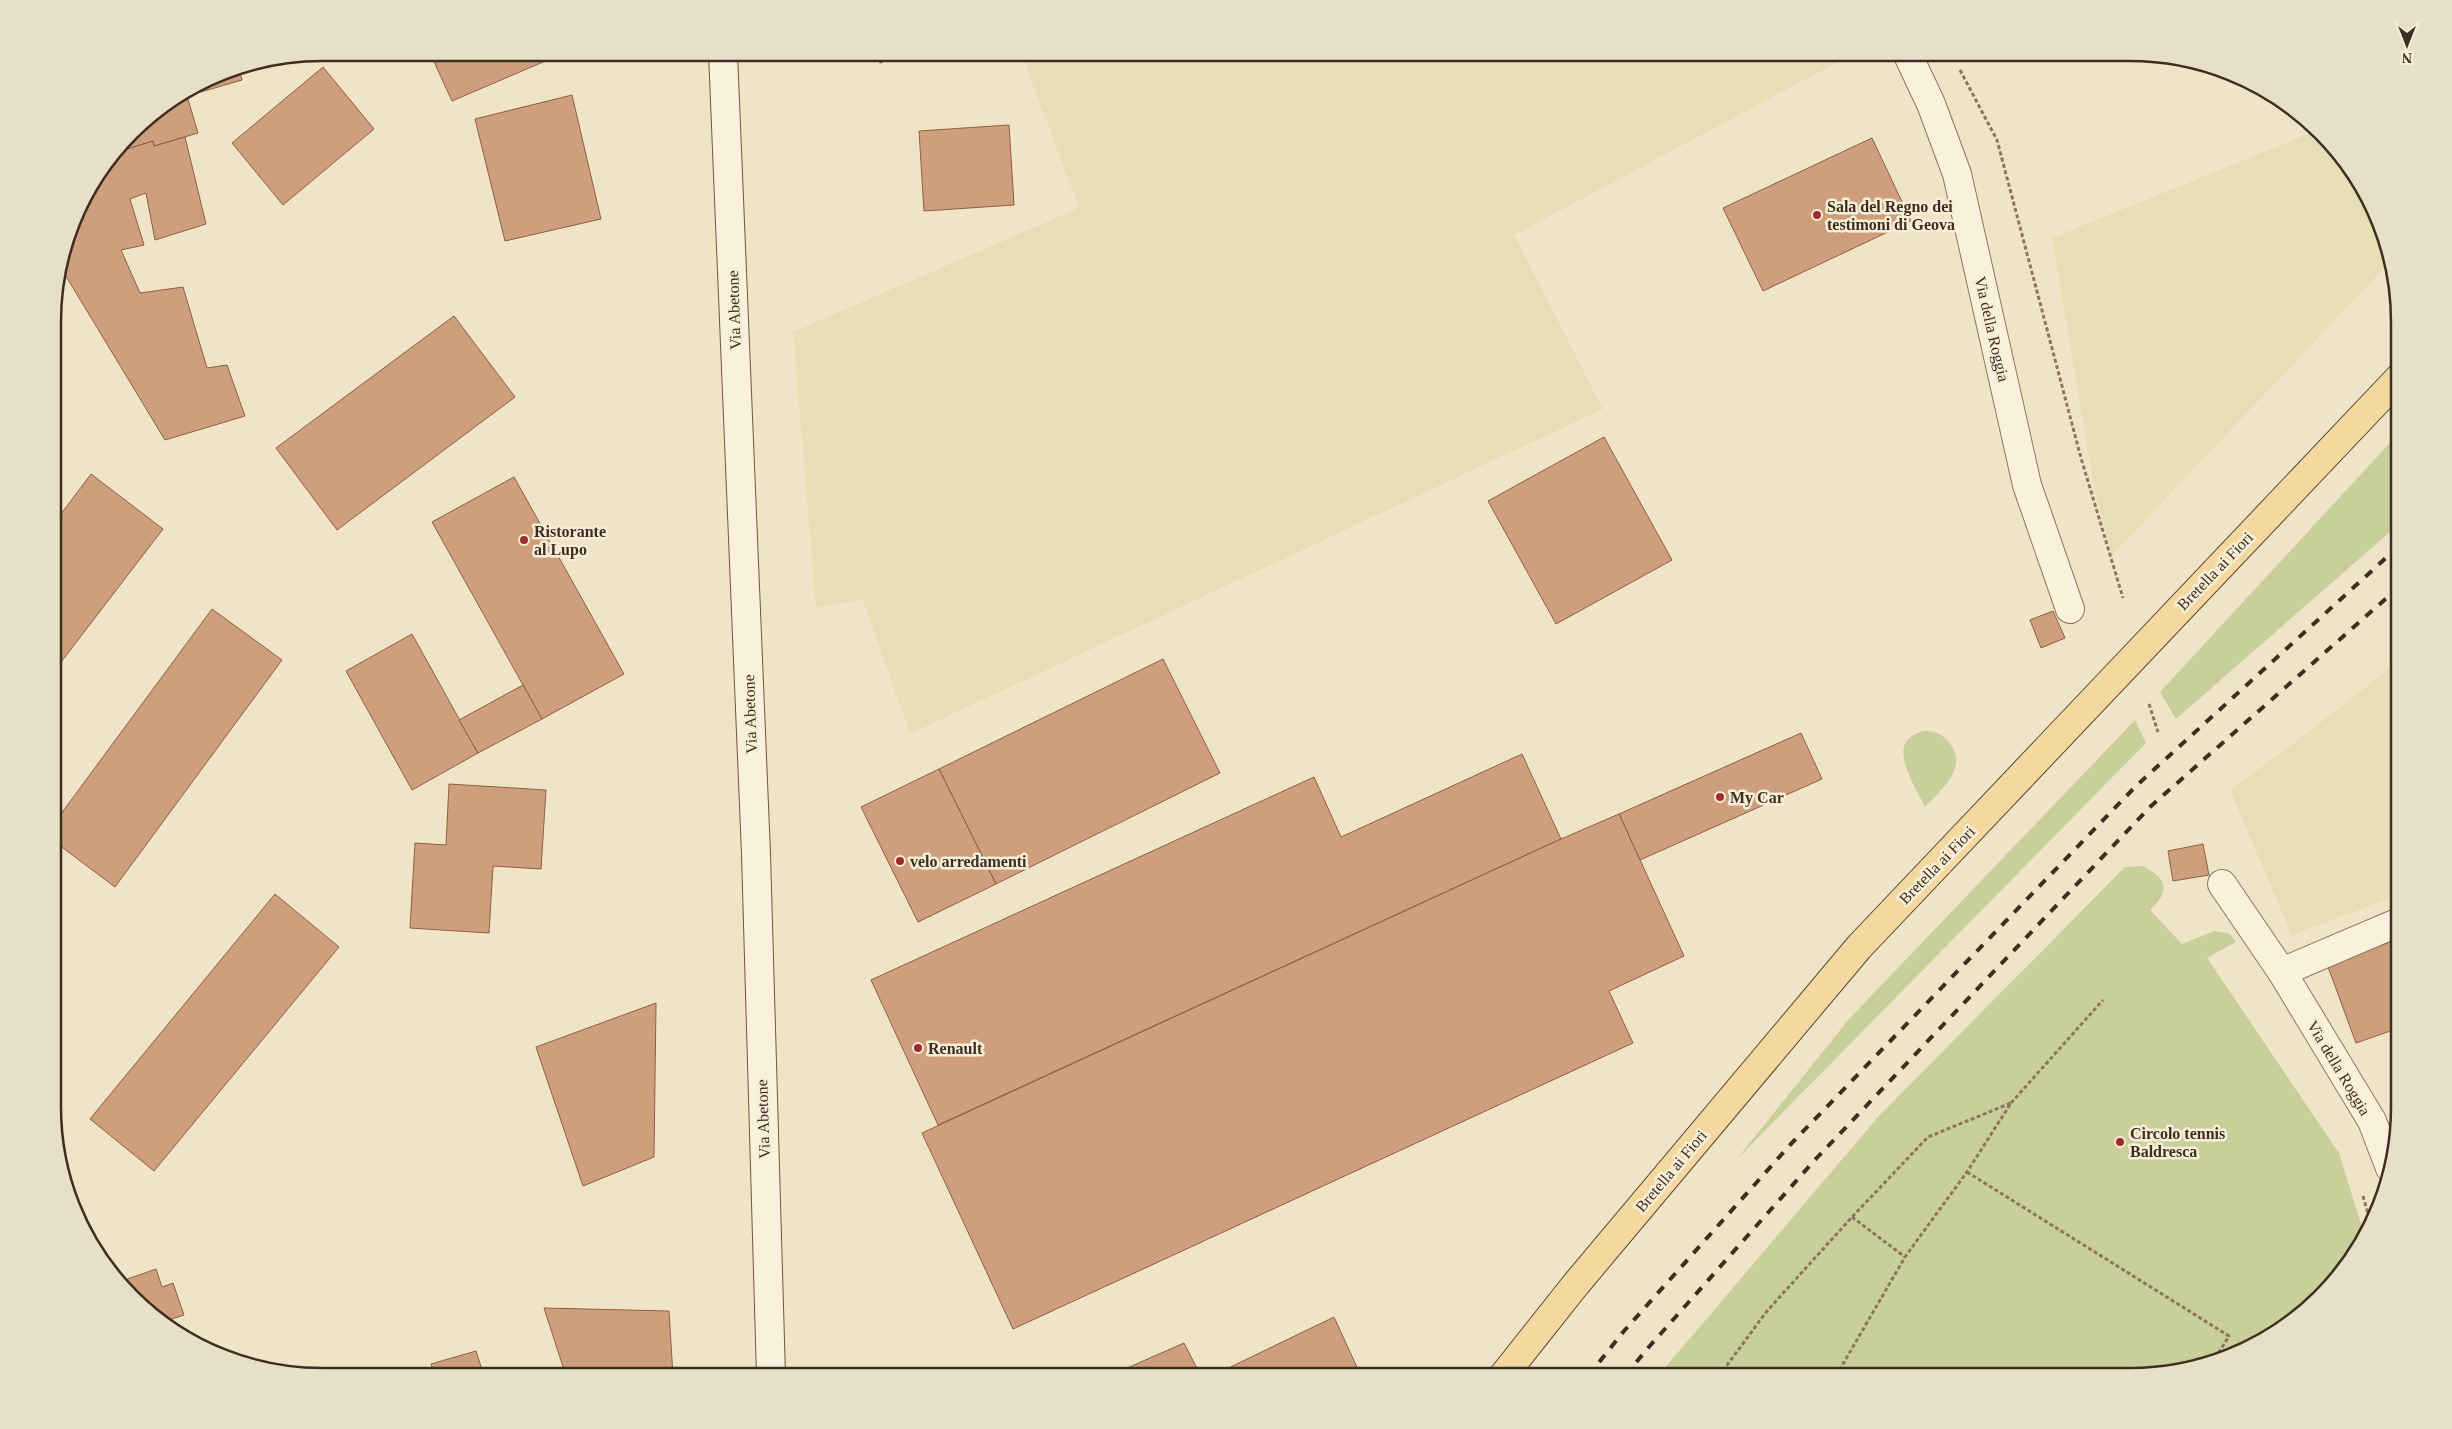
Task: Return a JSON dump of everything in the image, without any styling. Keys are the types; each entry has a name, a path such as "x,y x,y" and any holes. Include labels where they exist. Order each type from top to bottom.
{"main road":[{"name":"Via Abetone","path":"723,61 756,864 771,1368"},
{"name":"Via della Roggia","path":"1911,61 1932,104 1957,174 2027,485 2070,609"},
{"name":"Bretella ai Fiori","path":"1509,1368 1576,1284 1859,947 2391,386"},
{"name":"Via della Roggia","path":"2222,884 2282,972 2372,1121 2386,1157"},
{"path":"2282,972 2391,925"}],"path":[{"path":"1956,62 1997,140 2081,458 2123,598"},
{"path":"2149,704 2158,732"},
{"path":"1841,1368 1905,1257 1967,1172 2011,1103 2104,1000"},
{"path":"1725,1368 1767,1311 1852,1217 1928,1138 2011,1103"},
{"path":"1967,1172 2229,1336 2219,1352"},
{"path":"1852,1217 1905,1257"}],"shaded area":[{"path":"1024,61 1840,61 1514,235 1603,409 910,734 863,600 816,607 793,332 1079,208"},
{"path":"2309,133 2337,163 2356,192 2371,223 2385,267 2112,555 2095,491 2052,238"},
{"path":"2391,667 2391,898 2292,935 2230,790 2301,738"}],"green space":[{"path":"2391,442 2391,531 2176,719 2160,692"},
{"path":"2135,720 2146,743 1737,1159 1849,1019"},
{"path":"1924,731 1931,731 1943,736 1954,751 1956,760 1955,769 1946,785 1925,807 1909,775 1903,753 1905,743 1912,736"},
{"name":"Circolo tennis Baldresca","path":"2143,866 2161,880 2163,891 2161,897 2150,910 2182,944 2214,931 2230,934 2236,942 2207,958 2339,1153 2362,1226 2347,1252 2326,1279 2289,1314 2260,1333 2213,1354 2164,1366 2129,1368 1665,1368 1878,1117 2125,867"}],"building":[{"path":"434,61 545,61 452,101"},
{"path":"323,67 374,129 283,205 232,143"},
{"path":"241,75 242,80 198,93"},
{"path":"572,95 601,219 505,241 475,119"},
{"path":"188,99 198,133 154,146 153,141 127,149 163,115"},
{"path":"1009,125 1014,205 924,211 919,131"},
{"path":"185,137 206,224 155,240 146,193 130,199 144,245 121,250 140,293 183,287 207,368 227,365 245,416 165,440 65,275 81,223 105,177 127,149 153,141 154,146"},
{"name":"Sala del Regno dei testimoni di Geova","path":"1872,138 1911,221 1763,291 1723,208"},
{"path":"454,316 515,397 337,530 276,448"},
{"path":"1604,437 1672,560 1556,624 1488,501"},
{"path":"91,474 163,529 61,662 61,514"},
{"path":"514,477 624,674 542,719 432,522"},
{"path":"212,609 282,660 115,887 61,846 61,814"},
{"path":"2053,611 2065,638 2041,648 2030,620"},
{"path":"412,634 478,753 412,790 346,671"},
{"path":"1163,659 1220,773 996,884 939,769"},
{"path":"523,685 542,719 478,753 459,720"},
{"name":"My Car","path":"1801,733 1822,779 1640,860 1619,814"},
{"path":"1522,754 1561,839 938,1125 871,980 1314,777 1341,837"},
{"path":"939,769 996,884 918,922 861,807"},
{"path":"449,784 546,790 541,869 493,866 489,933 410,928 415,843 446,845"},
{"path":"1619,814 1684,956 1609,991 1633,1043 1013,1329 922,1133"},
{"path":"2203,844 2209,875 2173,881 2168,851"},
{"path":"275,894 339,947 154,1171 90,1119"},
{"path":"2391,942 2391,1031 2356,1043 2327,964"},
{"path":"656,1003 654,1157 583,1186 536,1047"},
{"path":"156,1269 162,1287 173,1283 184,1315 171,1319 150,1303 126,1279"},
{"path":"544,1308 669,1311 673,1368 563,1368"},
{"path":"1334,1317 1357,1368 1229,1368"},
{"path":"1184,1343 1197,1368 1127,1368"},
{"path":"476,1351 481,1368 432,1368 431,1364"}],"railway":[{"path":"1594,1368 1624,1331 1790,1145 2136,786 2391,553"},
{"path":"1632,1368 1813,1162 2150,807 2391,594"}],"place":[{"name":"Sala del Regno dei testimoni di Geova","path":"1817,215"},
{"name":"Ristorante al Lupo","path":"524,540"},
{"name":"My Car","path":"1720,797"},
{"name":"velo arredamenti","path":"900,861"},
{"name":"Renault","path":"918,1048"},
{"name":"Circolo tennis Baldresca","path":"2120,1142"}]}
